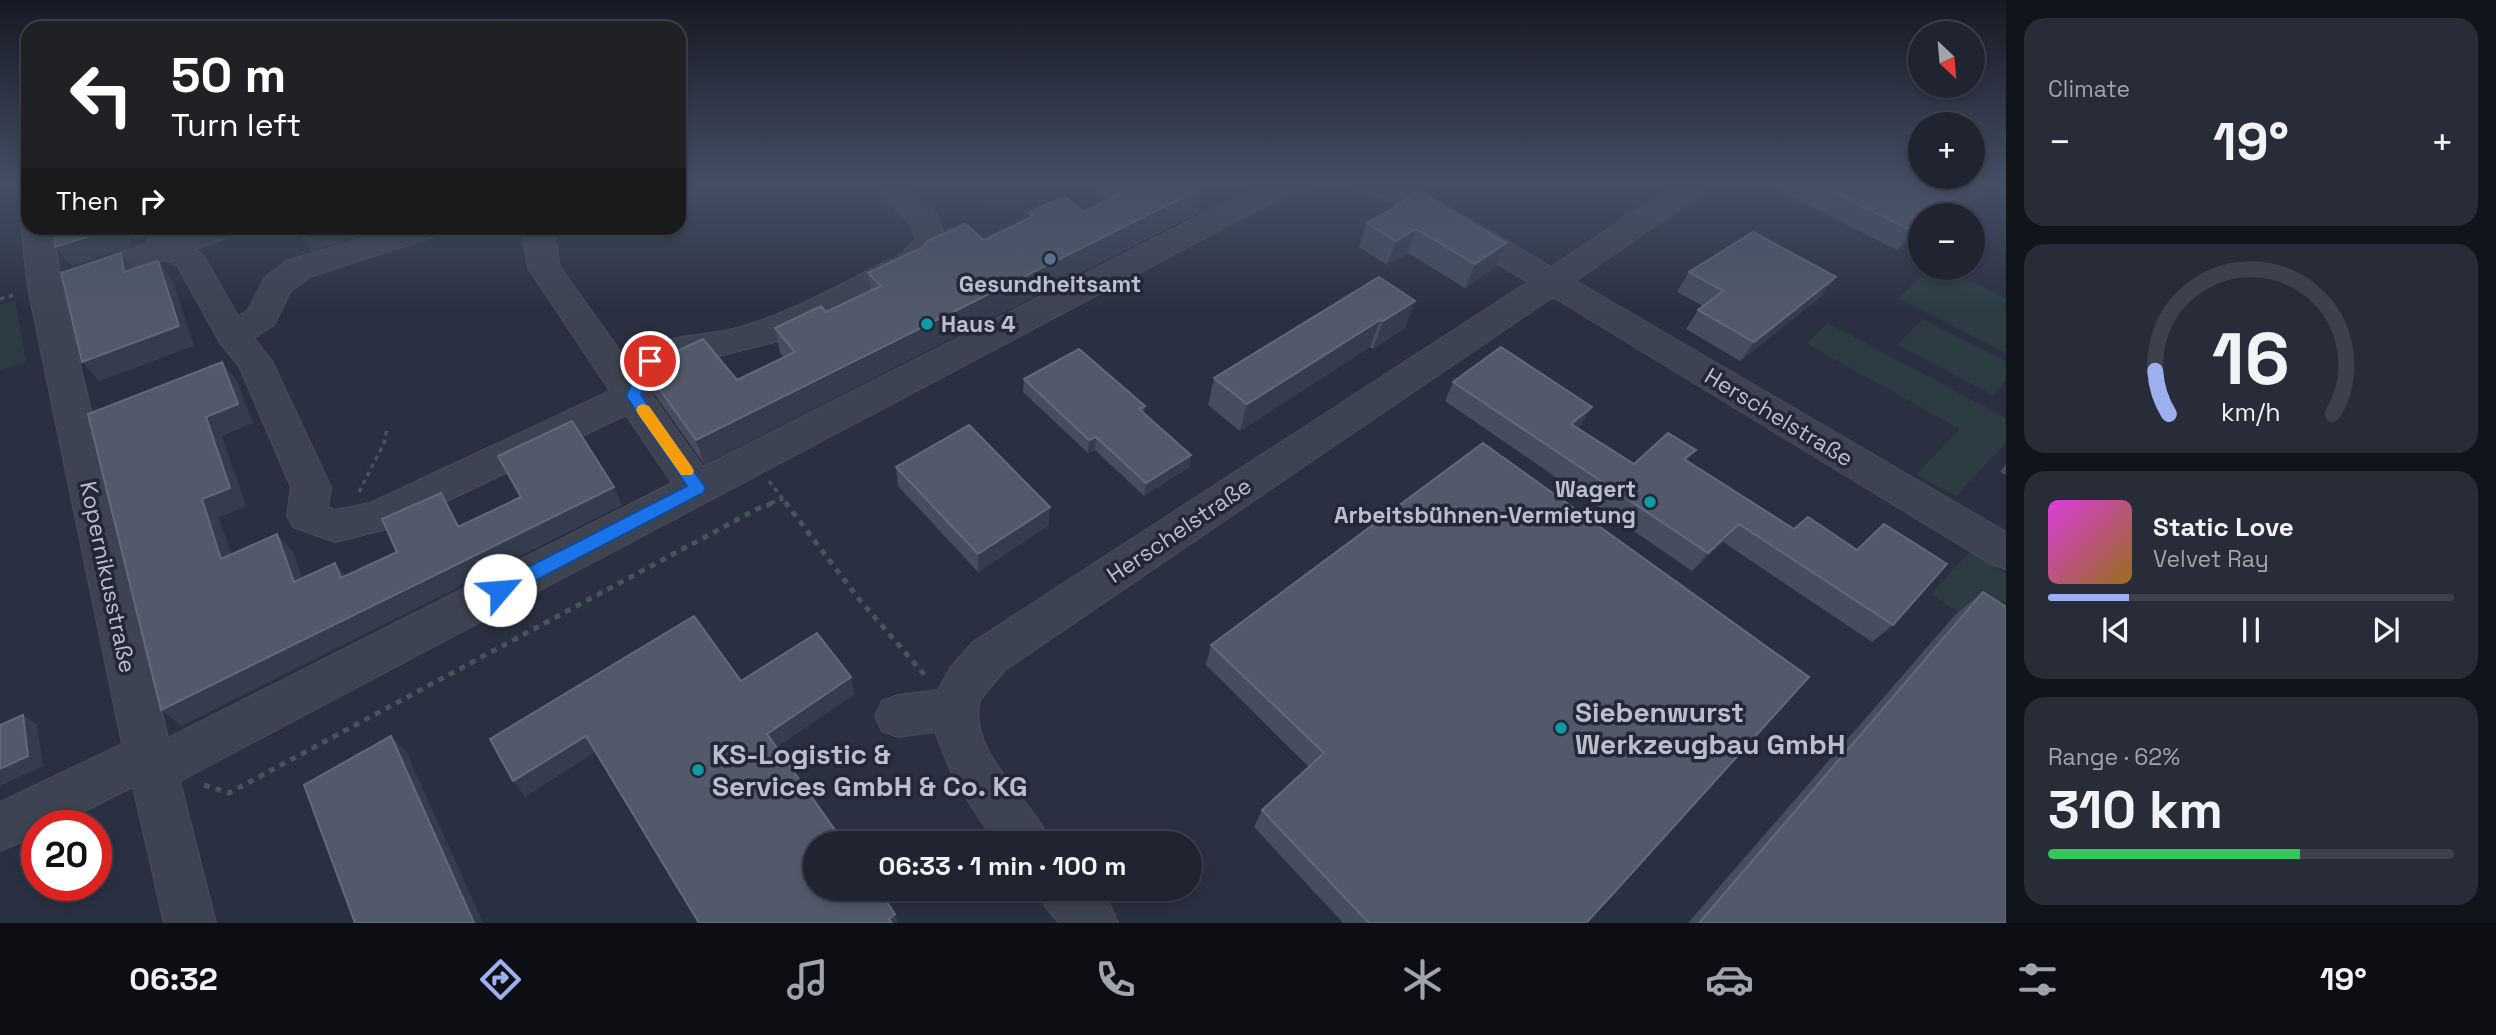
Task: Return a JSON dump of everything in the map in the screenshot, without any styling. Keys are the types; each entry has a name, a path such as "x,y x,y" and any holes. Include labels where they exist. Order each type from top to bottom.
{"street":[{"path":"45,288 143,259 164,237 189,258 232,335 254,360 311,487 307,516 335,526 377,517 633,396 650,361 673,351 699,349 763,334 912,262 931,242 927,226"},
{"path":"0,827 150,762 697,488 1202,226"},
{"path":"1457,226 1552,282"},
{"name":"Herschelstraße","path":"954,709 968,678 989,656 1634,226"},
{"name":"Kopernikusstraße","path":"38,235 45,288 150,762 190,923"},
{"path":"232,335 262,317 277,285 298,269 407,235"},
{"path":"543,235 540,239 544,268 697,488"},
{"name":"Herschelstraße","path":"1552,282 2006,552"},
{"path":"898,716 954,709 958,738 973,768 1018,831"},
{"path":"1074,901 1092,923"}],"path":[{"path":"751,459 859,599 954,709"},
{"path":"150,762 229,793 745,515 783,499"}],"shaded area":[{"path":"1918,280 1969,280 2006,298 2006,353 1898,298"},
{"path":"15,300 26,362 0,370 0,305"},
{"path":"1922,319 2006,361 2006,379 1993,395 1897,345"},
{"path":"1828,323 2006,418 2006,442 1956,496 1916,475 1960,429 1807,344"},
{"path":"1970,551 2006,573 2006,643 1931,594"}],"building":[{"path":"960,226 967,226 984,240 1012,226 1126,226 696,440 646,370 649,364 703,339 737,380 795,352 775,328 821,306 826,312 881,286 868,273"},
{"path":"1372,226 1477,226 1506,243 1475,264 1416,229 1396,241"},
{"path":"1753,232 1836,277 1754,342 1698,310 1723,291 1689,272"},
{"path":"54,235 94,235 55,247"},
{"path":"121,253 124,272 158,261 179,326 82,362 61,273"},
{"path":"1379,277 1415,301 1247,404 1214,378"},
{"path":"1501,347 1592,407 1571,424 1634,464 1668,433 1696,450 1684,459 1794,529 1808,517 1857,550 1884,524 1947,564 1893,625 1739,524 1708,553 1453,382"},
{"path":"1079,349 1145,406 1139,409 1191,455 1146,483 1096,437 1089,440 1024,379"},
{"path":"222,362 238,404 206,417 230,488 202,499 221,559 277,534 294,582 335,563 341,578 397,552 382,519 441,493 458,527 521,497 498,456 572,421 614,487 161,710 88,414"},
{"path":"969,425 1050,507 978,554 896,467"},
{"name":"Siebenwurst Werkzeugbau GmbH","path":"1483,443 1809,677 1586,923 1369,923 1262,810 1324,753 1211,645"},
{"path":"1983,592 2006,607 2006,923 1699,923"},
{"name":"KS-Logistic & Services GmbH & Co. KG","path":"694,616 741,681 817,633 851,677 767,734 836,831 803,831 803,901 886,901 895,914 889,919 892,923 699,923 586,736 513,781 490,739"},
{"path":"23,715 28,756 0,769 0,725"},
{"path":"391,736 474,923 355,923 304,785"}],"slow traffic":[{"path":"643,410 686,471"}],"place":[{"name":"Gesundheitsamt","path":"1050,259"},
{"name":"Haus 4","path":"927,324"},
{"name":"Wagert Arbeitsbühnen-Vermietung","path":"1650,502"},
{"name":"Siebenwurst Werkzeugbau GmbH","path":"1561,728"},
{"name":"KS-Logistic & Services GmbH & Co. KG","path":"698,770"}],"route":[{"path":"500,590 697,488 633,396 650,361"}]}
